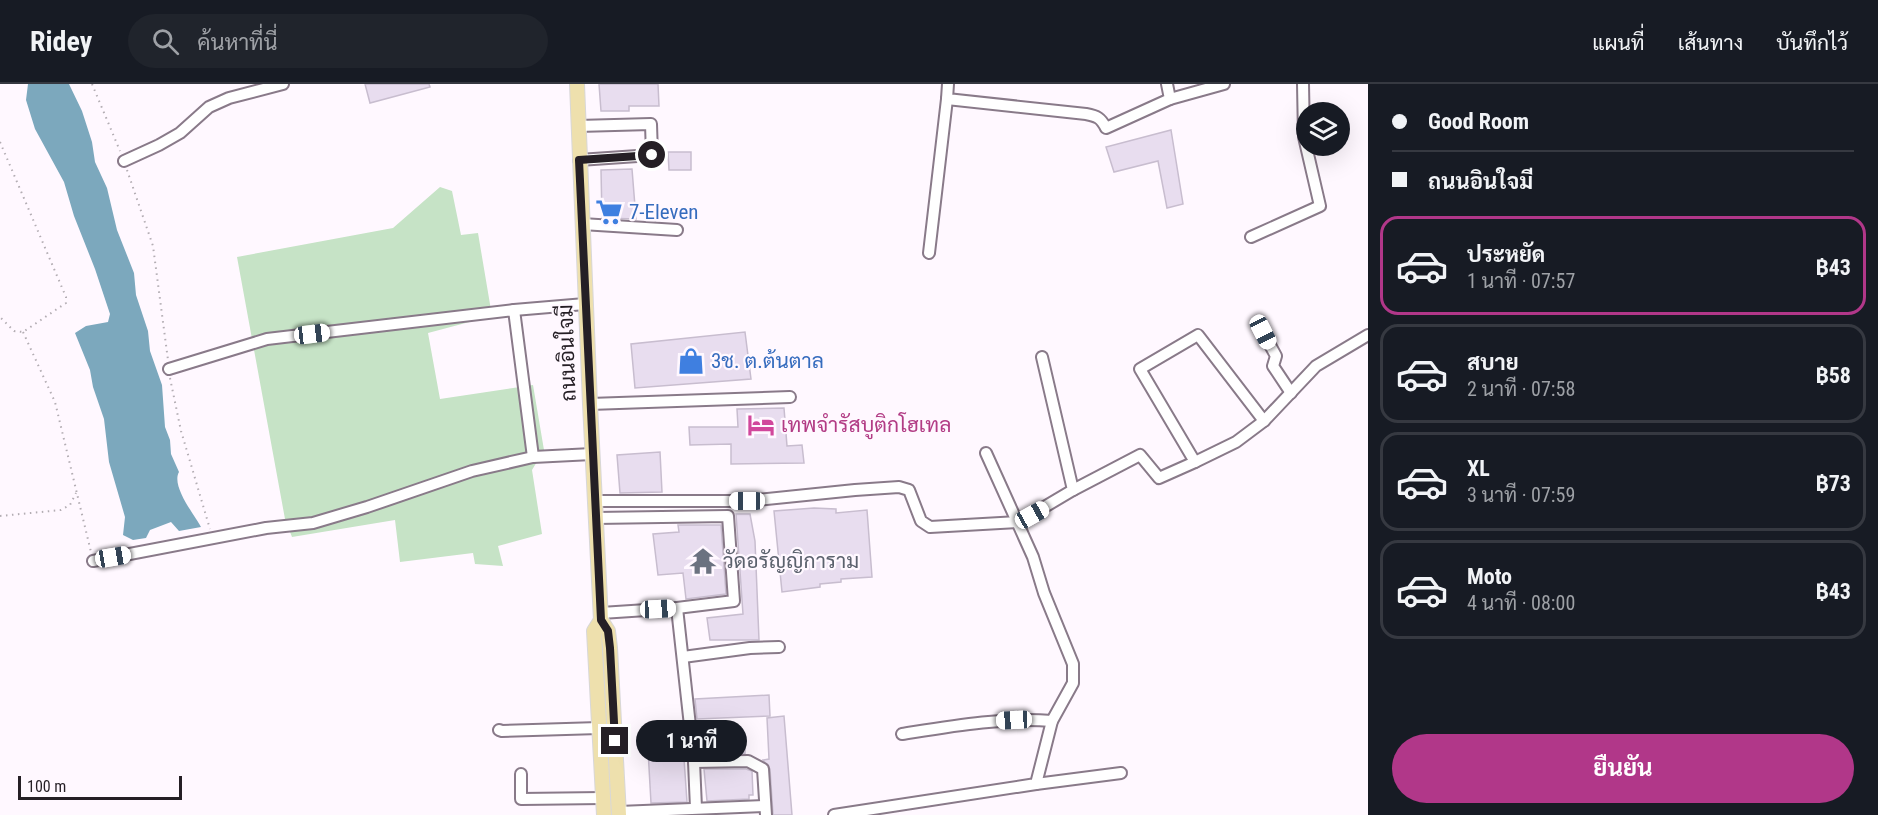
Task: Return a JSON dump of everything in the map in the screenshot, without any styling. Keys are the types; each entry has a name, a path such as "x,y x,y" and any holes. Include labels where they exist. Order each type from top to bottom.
{"main road":[{"name":"ถนนอินใจมี","path":"577,84 585,304 601,616 608,631 610,648 619,813"},
{"name":"ถนนอินใจมี","path":"601,616 594,631 604,815"}],"street":[{"path":"124,161 180,133 209,107 229,98 283,84"},
{"path":"929,253 948,84"},
{"path":"1167,84 1170,99"},
{"path":"947,99 1097,116 1106,128 1170,99 1224,84"},
{"path":"1251,237 1320,206 1304,137 1302,84"},
{"path":"578,128 651,124 652,155 579,160"},
{"path":"582,224 677,230"},
{"path":"169,369 267,339 514,310 585,304"},
{"path":"514,310 533,456"},
{"path":"1263,332 1275,356 1274,366 1291,393"},
{"path":"595,501 747,501 855,489 899,488 909,490 921,521 930,527 1019,522 1073,490 1140,455 1159,478 1236,442 1264,421 1316,366 1368,334"},
{"path":"1195,462 1140,369 1168,351 1198,335 1264,421"},
{"path":"1042,357 1073,490"},
{"path":"590,404 790,397"},
{"path":"986,453 1019,522 1044,593 1073,663 1073,683 1052,721 1036,784"},
{"path":"93,561 266,528 313,523 472,471 533,456 592,454"},
{"path":"596,518 728,516 734,601 601,616"},
{"path":"677,608 694,762 696,808"},
{"path":"683,657 750,648 779,647"},
{"path":"902,734 982,722 1030,719 1052,721"},
{"path":"499,730 599,728"},
{"path":"619,813 696,808 766,811 763,769 748,761 694,762"},
{"path":"834,815 1121,773"},
{"path":"521,774 521,800 603,798"}],"path":[{"path":"92,84 124,161 153,246 169,369 181,431 213,539"},
{"path":"0,142 66,297 66,303 23,332 14,331 0,317"},
{"path":"23,332 55,402 93,561"},
{"path":"0,516 61,510 70,505 76,493"}],"green space":[{"path":"440,187 452,191 461,235 478,233 492,316 428,333 440,399 533,385 544,450 532,470 542,534 498,546 503,566 475,564 473,553 400,562 395,520 292,537 285,519 237,257 393,228"}],"water":[{"path":"28,84 69,84 82,111 92,142 95,162 107,188 117,230 134,273 136,295 148,331 150,351 162,385 165,427 170,440 171,454 179,472 178,485 184,500 201,527 179,531 171,522 150,530 146,538 133,540 123,535 125,517 109,462 104,419 90,370 75,333 86,326 108,322 110,314 64,182 35,129 26,100"}],"building":[{"path":"365,84 429,84 430,87 370,103"},
{"path":"599,84 658,84 659,106 629,106 629,111 601,111"},
{"path":"1171,130 1183,204 1167,208 1158,161 1114,172 1106,147"},
{"path":"668,152 691,152 691,170 669,170"},
{"path":"632,169 636,219 602,218 601,170"},
{"name":"3ช. ต.ต้นตาล","path":"745,332 751,379 635,388 631,344"},
{"path":"784,408 787,446 802,445 804,463 731,464 731,444 690,445 689,427 738,427 737,409"},
{"path":"660,452 662,492 620,493 617,455"},
{"path":"836,509 836,513 867,510 872,577 841,579 841,582 820,584 820,587 782,592 774,511"},
{"path":"736,514 750,514 755,541 759,640 710,640 707,618 743,614"},
{"name":"วัดอรัญญิการาม","path":"678,525 721,525 726,594 686,599 683,573 658,575 653,534 679,532"},
{"path":"769,695 770,716 697,719 695,699"},
{"path":"784,716 792,815 773,815 770,769 763,760 769,759 767,718"},
{"path":"682,730 687,802 651,803 647,732"},
{"path":"745,744 745,754 704,754 704,745"},
{"path":"704,769 752,771 753,795 749,795 749,799 707,801"}],"place":[{"name":"7-Eleven","path":"609,212"},
{"name":"3ช. ต.ต้นตาล","path":"691,361"},
{"name":"เทพจำรัสบูติกโฮเทล","path":"761,425"},
{"name":"วัดอรัญญิการาม","path":"703,561"}],"route":[{"path":"615,741 610,648 608,631 601,620 579,160 652,155"}]}
